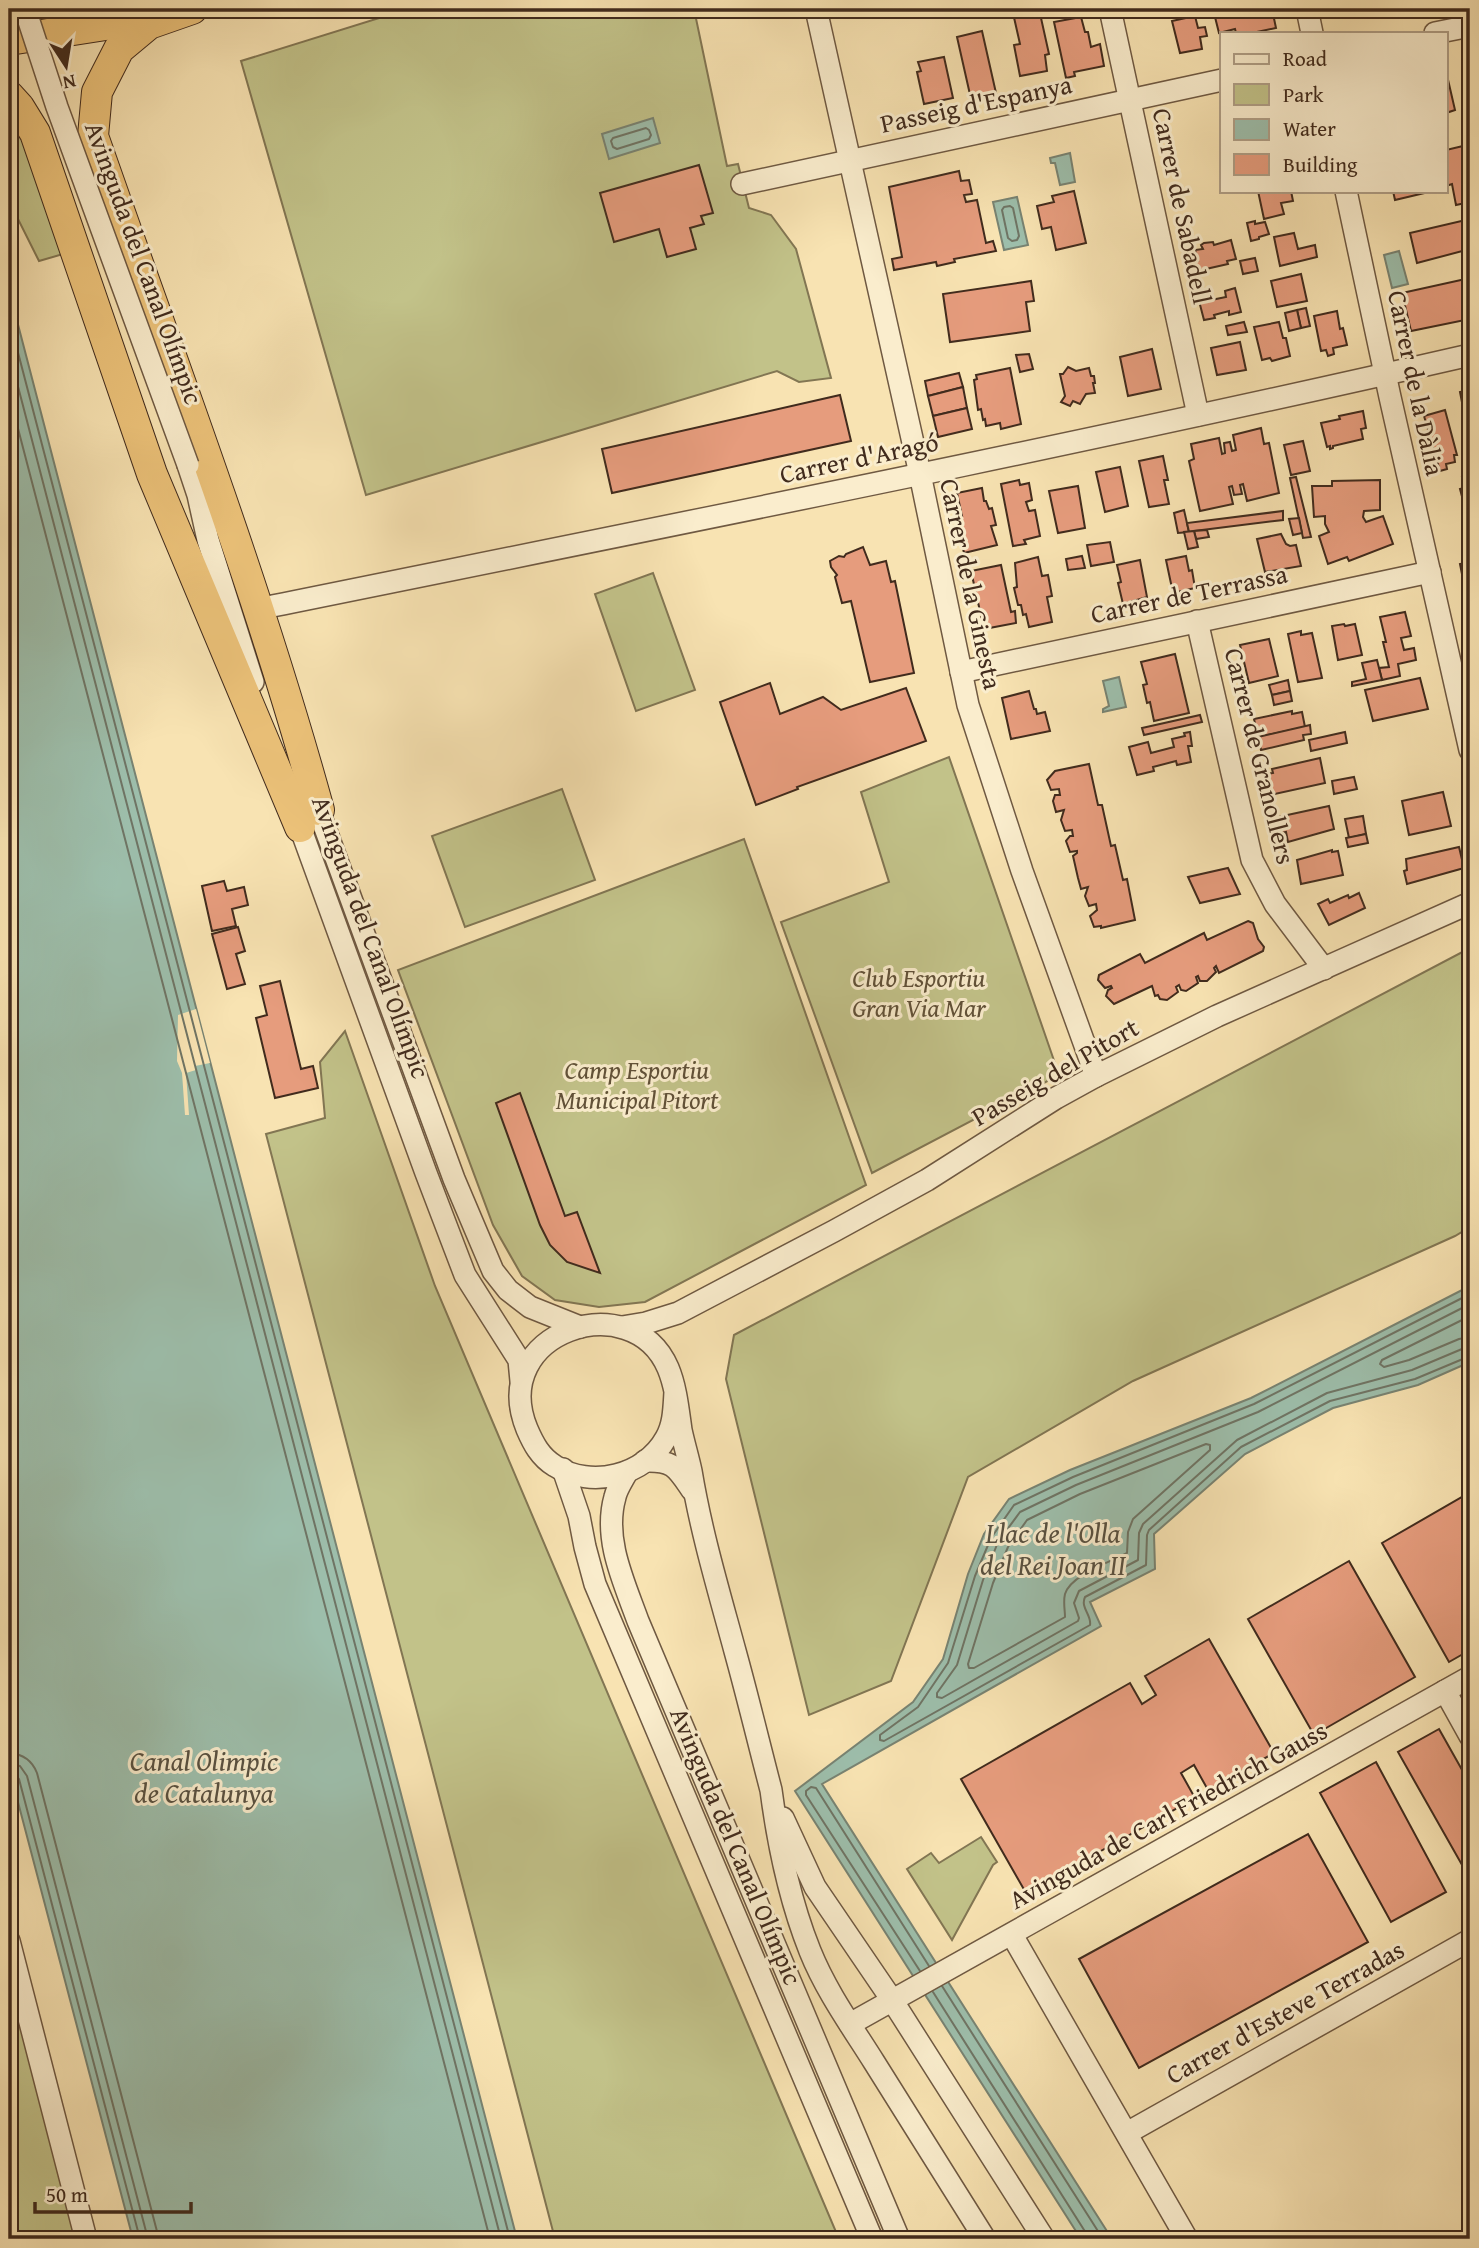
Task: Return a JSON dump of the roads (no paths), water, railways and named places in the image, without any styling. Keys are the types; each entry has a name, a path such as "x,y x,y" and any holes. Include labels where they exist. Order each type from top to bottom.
{"highway":[{"path":"9,10 16,9"},
{"path":"9,40 180,12"},
{"path":"180,12 149,23 119,49 97,92 93,136 233,531 295,722 310,818"},
{"path":"9,96 19,107 41,147 152,474 310,818"}],"street":[{"name":"Avinguda del Canal Olímpic","path":"25,9 57,107 198,495 229,610 454,1179 493,1271 509,1290 530,1307 580,1327"},
{"name":"Carrer de la Ginesta","path":"816,9 920,474 968,705 1023,871 1096,1076"},
{"name":"Carrer de Sabadell","path":"1110,9 1198,415"},
{"path":"1307,9 1312,32"},
{"path":"1440,32 1470,26"},
{"name":"Passeig d'Espanya","path":"743,184 1220,80"},
{"name":"Carrer de la Dàlia","path":"1346,192 1470,750"},
{"name":"Carrer d'Aragó","path":"258,609 920,474 1470,355"},
{"name":"Carrer de Terrassa","path":"961,672 1430,572"},
{"name":"Carrer de Granollers","path":"1197,621 1252,860 1275,904 1324,969"},
{"name":"Avinguda del Canal Olímpic","path":"310,818 416,1147 465,1275 519,1360 521,1384"},
{"name":"Passeig del Pitort","path":"622,1327 678,1313 928,1180 1056,1098 1096,1076 1217,1016 1470,903"},
{"path":"663,1359 665,1331 678,1313"},
{"path":"675,1392 674,1418 666,1438 655,1453 619,1475 587,1478 555,1466 534,1447 520,1412 521,1384 531,1358 542,1345 558,1334 580,1327 601,1324 636,1332 653,1345 668,1366 675,1392 694,1492 771,1790 775,1826 806,1938 821,1974 850,2024 985,2239"},
{"path":"636,1466 659,1460 672,1464 694,1492"},
{"name":"Avinguda del Canal Olímpic","path":"636,1466 615,1494 611,1513 615,1559 638,1621 899,2239"},
{"name":"Avinguda del Canal Olímpic","path":"563,1469 579,1516 584,1547 595,1584 872,2239"},
{"name":"Avinguda de Carl Friedrich Gauss","path":"850,2024 1470,1677"},
{"path":"1445,1691 1470,1736"},
{"path":"771,1790 815,1887 900,1997 1044,2239"},
{"path":"1012,1935 1187,2239"},
{"name":"Carrer d'Esteve Terradas","path":"1127,2133 1470,1940"},
{"path":"9,1941 86,2239"}],"water":[{"path":"653,118 660,143 609,159 602,134"},
{"path":"1070,153 1075,182 1060,185 1055,163 1051,163 1050,158"},
{"path":"1017,197 1028,245 1004,250 993,202"},
{"path":"1399,251 1408,284 1392,288 1384,255"},
{"name":"Canal Olimpic de Catalunya","path":"9,290 517,2239 133,2239 9,1768"},
{"path":"1119,677 1126,707 1103,712 1103,709 1109,706 1103,681"},
{"name":"Llac de l'Olla del Rei Joan II","path":"1470,1286 1470,1362 1418,1385 1333,1408 1245,1454 1154,1534 1155,1569 1090,1602 1101,1626 822,1784 1112,2239 1081,2239 795,1791 913,1702 943,1659 968,1574 984,1534 1009,1499 1070,1470 1251,1398"}],"park label":[{"name":"Club Esportiu Gran Via Mar","path":"919,993"},
{"name":"Camp Esportiu Municipal Pitort","path":"637,1085"}]}
